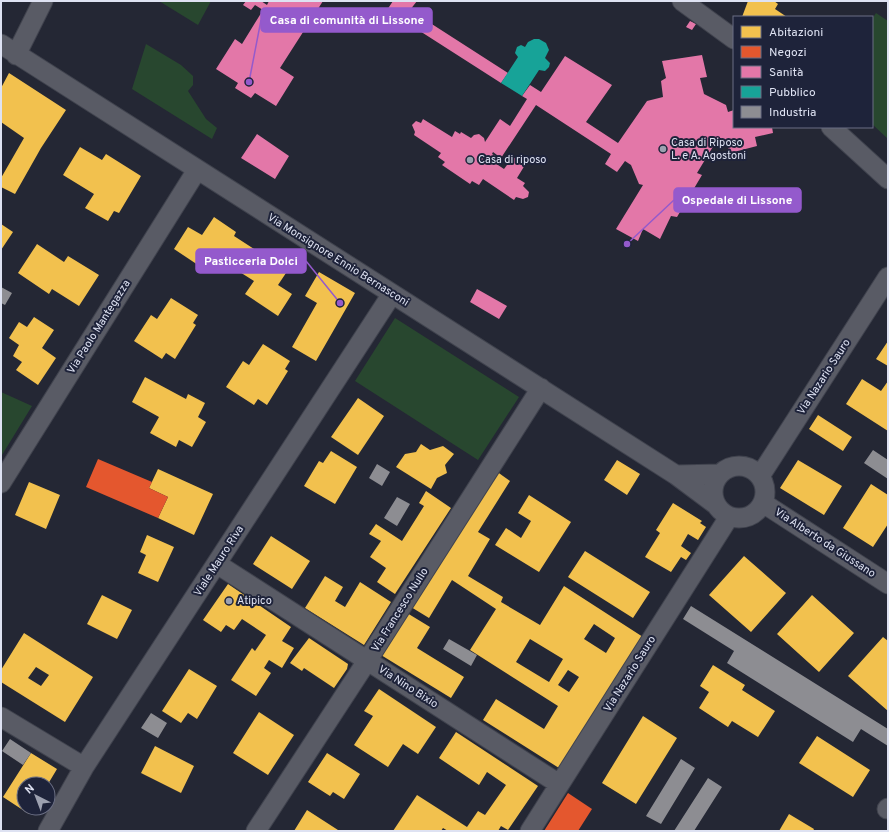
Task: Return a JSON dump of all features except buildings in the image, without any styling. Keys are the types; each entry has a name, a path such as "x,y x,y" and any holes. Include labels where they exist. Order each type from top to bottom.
{"street":[{"path":"8,49 43,1"},
{"path":"682,1 733,38"},
{"name":"Via Monsignore Ennio Bernasconi","path":"8,49 541,388 676,475 715,504"},
{"path":"832,128 888,180"},
{"name":"Via Paolo Mantegazza","path":"1,483 197,170"},
{"name":"Via Nazario Sauro","path":"760,476 888,277"},
{"name":"Viale Mauro Riva","path":"49,830 84,767 392,294"},
{"name":"Via Francesco Nullo","path":"256,830 367,661 541,388"},
{"path":"746,466 760,476 764,484 765,494 763,503 757,511 750,516 738,518 729,517 720,511 715,504 713,488 720,474 728,468 746,466"},
{"path":"676,475 720,474"},
{"name":"Via Alberto da Giussano","path":"763,503 888,584"},
{"name":"Via Nazario Sauro","path":"530,831 729,517"},
{"name":"Via Nino Bixio","path":"217,564 559,784"},
{"path":"1,717 84,767"}],"green space":[{"path":"159,1 211,1 198,25"},
{"path":"876,13 888,21 888,139 873,125 873,18"},
{"path":"146,44 181,65 193,76 193,85 188,91 206,119 217,128 212,139 132,89"},
{"path":"395,318 519,397 478,460 355,381"},
{"path":"1,392 32,406 2,455 1,455"}],"place":[{"name":"Casa di comunità di Lissone","path":"249,82"},
{"name":"Casa di Riposo L. e A. Agostoni","path":"663,149"},
{"name":"Casa di riposo","path":"470,160"},
{"name":"Ospedale di Lissone","path":"627,244"},
{"name":"Pasticceria Dolci","path":"340,303"},
{"name":"Atipico","path":"229,601"}]}
